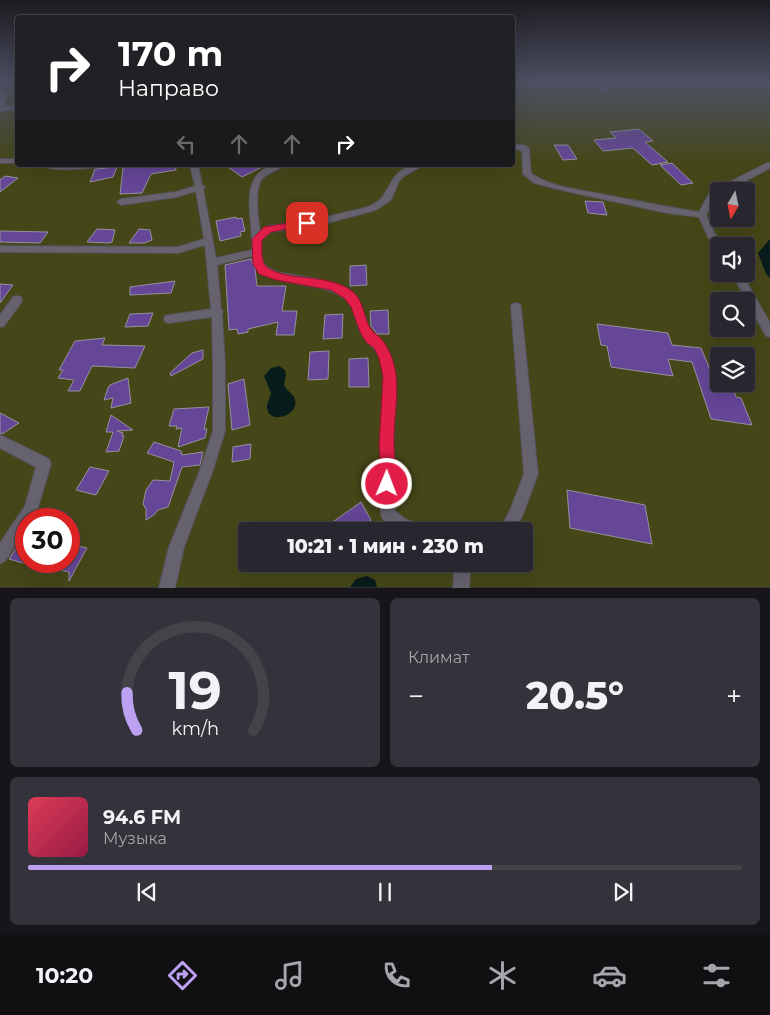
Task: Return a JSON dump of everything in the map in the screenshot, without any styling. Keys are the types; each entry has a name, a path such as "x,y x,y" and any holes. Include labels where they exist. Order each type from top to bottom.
{"street":[{"path":"515,146 526,150 527,174 545,184 667,210 702,215"},
{"path":"0,161 15,161"},
{"path":"738,182 770,165"},
{"path":"167,588 175,548 214,450 218,431 218,312 213,262 201,187 195,167"},
{"path":"276,167 265,172 255,182 258,264 263,271 276,276 334,286 348,295 357,305 364,329 370,338 378,344 386,358 390,377 386,446 389,470 386,498 388,515 397,522"},
{"path":"257,239 268,229 324,220 374,208 388,198 395,180 408,167"},
{"path":"121,202 177,194 201,187"},
{"path":"702,215 710,200"},
{"path":"702,215 713,237"},
{"path":"0,249 178,250 209,241"},
{"path":"213,262 258,252"},
{"path":"741,282 770,333"},
{"path":"0,323 17,300"},
{"path":"511,522 517,512 531,474 516,306"},
{"path":"169,319 218,312"},
{"path":"0,441 44,464 31,509 0,556"},
{"path":"461,572 461,588"}],"shaded area":[{"path":"0,109 15,109 15,167 515,167 515,109 770,109 770,587 0,587"},
{"path":"770,239 770,278 766,274 758,253"},
{"path":"279,366 285,370 284,385 292,394 295,406 288,414 278,417 269,413 267,408 271,393 264,376 271,368"},
{"path":"367,576 375,580 377,587 350,587 356,579"}],"building":[{"path":"639,129 653,141 645,142 668,162 652,165 633,148 603,151 594,140 616,138 610,132"},
{"path":"554,145 568,145 577,159 563,160"},
{"path":"672,163 693,183 681,185 660,165"},
{"path":"117,167 113,177 90,182 95,169"},
{"path":"175,167 176,170 151,174 142,193 120,194 123,168"},
{"path":"228,167 262,167 242,177"},
{"path":"5,176 18,178 0,192 0,180"},
{"path":"585,201 603,202 607,215 588,213"},
{"path":"236,217 237,219 242,218 245,231 240,232 241,236 220,241 216,221"},
{"path":"97,229 115,230 112,242 87,242"},
{"path":"139,229 150,230 152,240 144,243 129,243"},
{"path":"0,231 48,232 40,243 0,242"},
{"path":"251,259 255,268 257,286 286,286 282,311 297,311 294,335 276,335 278,322 248,329 248,332 238,334 237,329 229,330 225,265"},
{"path":"366,265 367,285 350,286 350,266"},
{"path":"175,281 171,293 130,295 130,287"},
{"path":"0,284 13,285 0,303"},
{"path":"388,310 389,334 377,334 371,326 370,311"},
{"path":"153,313 148,326 125,327 130,314"},
{"path":"343,314 342,338 323,339 325,315"},
{"path":"597,324 668,333 672,345 701,348 710,370 710,392 734,392 736,397 741,398 752,425 711,419 692,362 668,359 673,376 611,367 607,346 601,345"},
{"path":"105,338 102,345 145,346 135,368 92,366 80,391 68,391 74,380 58,378 63,370 59,370 75,341"},
{"path":"203,350 203,359 171,376 170,373 192,353"},
{"path":"329,351 328,379 308,380 310,352"},
{"path":"368,358 369,387 349,387 349,359"},
{"path":"128,378 131,403 111,408 113,398 104,400 108,388 110,385"},
{"path":"244,379 250,425 232,430 228,384"},
{"path":"209,407 204,429 207,429 205,438 178,447 182,428 176,429 177,426 169,426 174,409"},
{"path":"0,413 19,423 2,434 0,433"},
{"path":"111,415 133,430 117,431 123,433 122,436 124,436 119,451 106,452 113,432 106,432"},
{"path":"154,442 181,451 182,455 203,452 200,465 182,467 168,507 158,510 146,520 146,509 143,504 146,490 153,480 170,481 174,462 147,453"},
{"path":"251,444 250,459 232,462 233,447"},
{"path":"90,467 109,471 96,495 76,490"},
{"path":"567,490 645,505 652,544 570,528"},
{"path":"361,502 371,520 368,522 333,522"},
{"path":"80,546 87,548 80,561"},
{"path":"15,550 15,561 9,559"},
{"path":"69,573 73,573 69,581"}],"route":[{"path":"307,223 268,229 257,239 258,264 263,271 276,276 334,286 348,295 357,305 364,329 370,338 378,344 386,358 390,377 389,423 386,446 389,470 387,484"}]}
